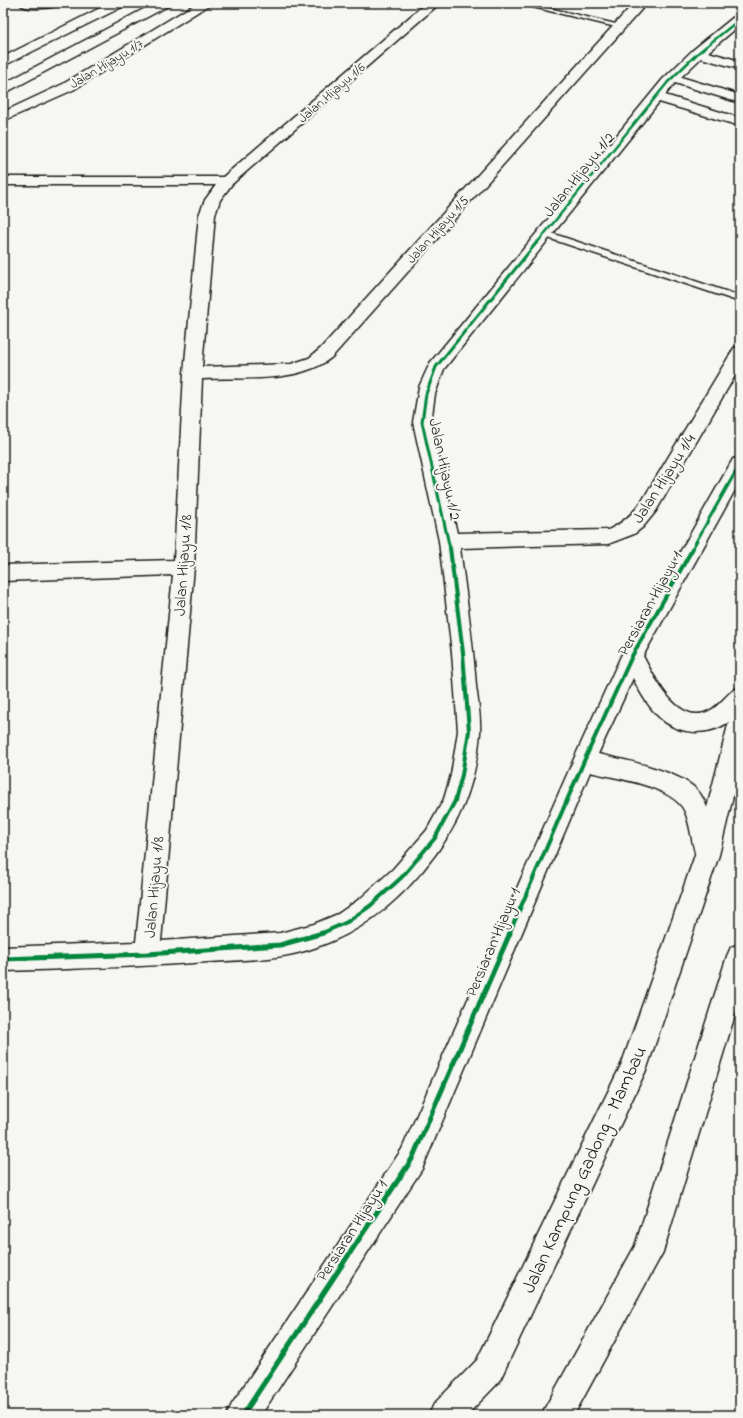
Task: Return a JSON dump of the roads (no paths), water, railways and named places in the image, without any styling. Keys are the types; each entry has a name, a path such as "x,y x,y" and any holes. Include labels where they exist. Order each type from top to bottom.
{"street":[{"path":"24,3 52,3"},
{"path":"3,62 120,3"},
{"path":"3,90 164,3"},
{"name":"Jalan Hijayu 1/7","path":"3,117 68,87 206,3"},
{"name":"Jalan Hijayu 1/6","path":"227,181 434,3"},
{"name":"Jalan Hijayu 1/5","path":"193,373 292,370 304,367 320,357 641,3"},
{"name":"Jalan Hijayu 1/2","path":"3,959 147,954 280,945 316,936 347,922 370,906 402,877 435,838 455,801 462,775 469,731 463,653 449,541 422,422 423,402 427,384 436,367 656,96 698,53 740,19"},
{"path":"698,53 740,65"},
{"path":"677,74 740,86"},
{"path":"677,74 740,99"},
{"path":"656,96 740,122"},
{"path":"4,186 227,181"},
{"name":"Jalan Hijayu 1/8","path":"147,954 184,567 193,373 207,215 213,200 227,181"},
{"name":"Jalan Hijayu 1/4","path":"449,541 608,537 622,533 637,523 649,506 740,352"},
{"name":"Persiaran Hijayu 1","path":"243,1415 412,1159 584,761 632,656 740,464"},
{"path":"3,573 184,567"},
{"path":"632,656 653,695 664,708 682,720 702,723 713,720 723,715 740,696"},
{"name":"Jalan Kampung Gadong - Mambau","path":"445,1415 488,1371 634,1068 707,856 740,721"},
{"path":"584,761 667,783 680,789 689,796 694,805 707,856"},
{"path":"557,1415 648,1252 740,956"}],"lane":[{"path":"519,3 620,26"},
{"path":"545,234 740,299"}]}
